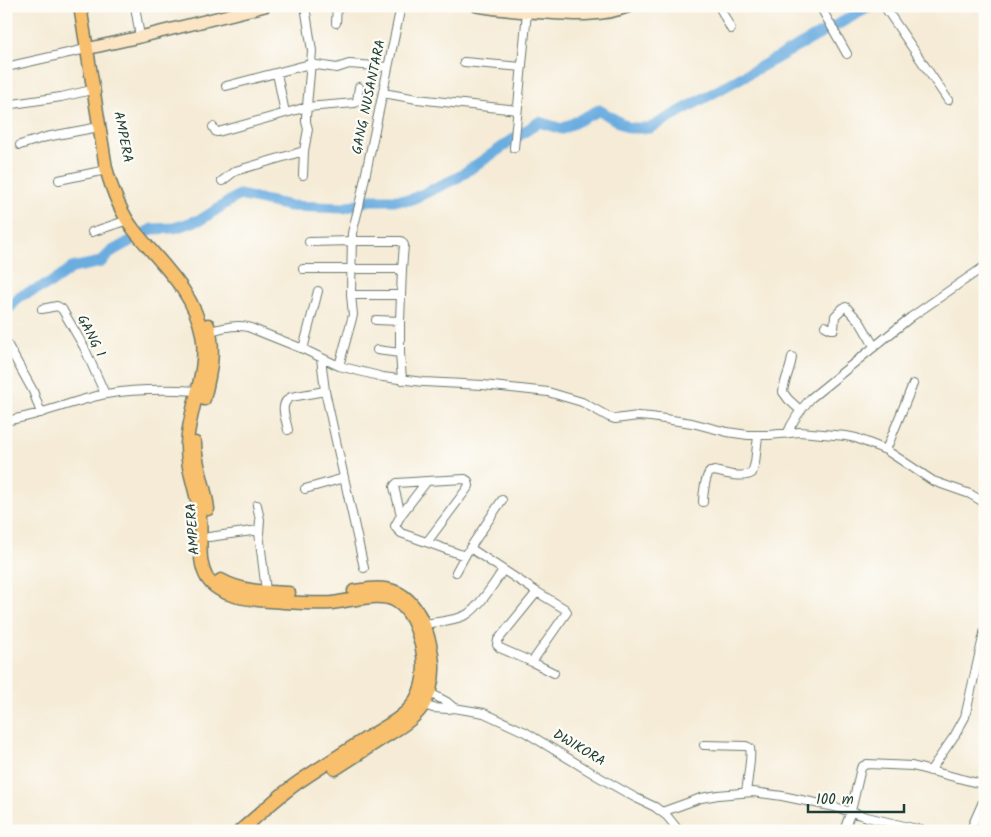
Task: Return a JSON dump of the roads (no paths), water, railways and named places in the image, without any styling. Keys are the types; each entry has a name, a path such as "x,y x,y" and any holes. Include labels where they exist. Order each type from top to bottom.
{"main road":[{"name":"AMPERA","path":"82,6 96,90 112,164 116,178 131,210 134,224"},
{"name":"AMPERA","path":"96,90 106,170 115,195 134,224 175,265 189,284 210,331 188,436 187,454 188,466 200,507 201,554 203,568 208,580 226,593 260,600 314,603 379,597 393,599 407,612 419,638 424,661 422,697"},
{"name":"AMPERA","path":"150,242 187,296 196,313 202,337 207,346 211,368 195,434 195,447 207,504 210,556 212,567 217,577 236,587 266,592 309,595 375,588 398,593 413,605 424,624 429,639 433,673 422,697"},
{"path":"240,831 299,782 397,719 422,697"},
{"path":"253,831 294,795 401,727 417,713 422,697"}],"street":[{"path":"135,6 140,37"},
{"path":"6,67 140,37 233,10 266,6"},
{"path":"303,175 304,151 308,129 306,122 312,52 305,6"},
{"path":"336,23 337,6"},
{"name":"GANG NUSANTARA","path":"339,366 353,315 351,295 352,228 361,196 401,6"},
{"path":"476,6 594,15 630,6"},
{"path":"720,6 731,29"},
{"path":"820,6 847,54"},
{"path":"884,6 948,100"},
{"path":"514,148 527,9"},
{"path":"464,62 522,67"},
{"path":"226,86 310,64 337,68 349,64 388,67"},
{"path":"277,73 285,113"},
{"path":"213,127 218,132 307,107 355,103 359,87"},
{"path":"6,106 96,90"},
{"path":"383,93 417,99 517,110"},
{"path":"20,145 46,137 100,127"},
{"path":"222,181 235,171 304,151"},
{"path":"58,180 106,170"},
{"path":"92,232 134,224"},
{"path":"309,242 401,241 403,243 400,321 402,380"},
{"path":"787,434 800,410 812,398 874,346 926,306 985,266"},
{"path":"303,269 402,269"},
{"path":"303,348 318,291"},
{"path":"351,295 401,294"},
{"name":"GANG 1","path":"42,309 57,306 62,309 84,347 105,394"},
{"path":"825,326 834,329 835,316 843,308 846,308 860,322 874,346"},
{"path":"376,320 400,321"},
{"path":"210,331 230,326 248,327 303,348 339,366 361,372 402,380 490,385 548,392 582,402 609,417 615,418 651,417 758,436 800,432 846,436 865,441 886,450 933,481 982,499"},
{"path":"6,342 33,391 41,413"},
{"path":"377,350 400,353"},
{"path":"792,357 783,392 800,410"},
{"path":"321,358 325,391 364,568"},
{"path":"886,450 913,384"},
{"path":"6,421 105,394 171,389 198,391"},
{"path":"288,430 284,408 286,400 291,397 325,391"},
{"path":"703,502 707,478 710,472 746,476 752,473 758,436"},
{"path":"305,488 344,478"},
{"path":"401,515 394,487 397,483 465,479 470,483 427,542"},
{"path":"426,481 401,515 395,526 396,528 401,533 465,556"},
{"path":"456,572 502,500"},
{"path":"257,505 266,592"},
{"path":"209,537 260,530"},
{"path":"470,548 567,612 532,662"},
{"path":"424,624 445,621 467,614 493,585 503,570"},
{"path":"537,592 498,640 497,644 500,648 554,673"},
{"path":"930,771 955,736 965,717 985,629"},
{"name":"DWIKORA","path":"422,697 447,702 454,708"},
{"name":"DWIKORA","path":"422,697 433,708 454,708 484,713 524,732 662,812 673,822 679,831"},
{"path":"704,745 746,746 749,748 746,792"},
{"path":"844,831 851,811 861,768 867,764 912,766 985,785"},
{"path":"662,812 701,798 718,794 746,792 782,796 851,811 867,817 925,831"},
{"path":"970,831 985,797"}],"waterway":[{"path":"6,312 20,296 49,284 72,268 101,262 112,251 152,229 174,228 202,219 239,195 290,206 344,208 370,200 410,200 457,178 539,122 562,129 599,110 629,128 650,128 871,6"}]}
